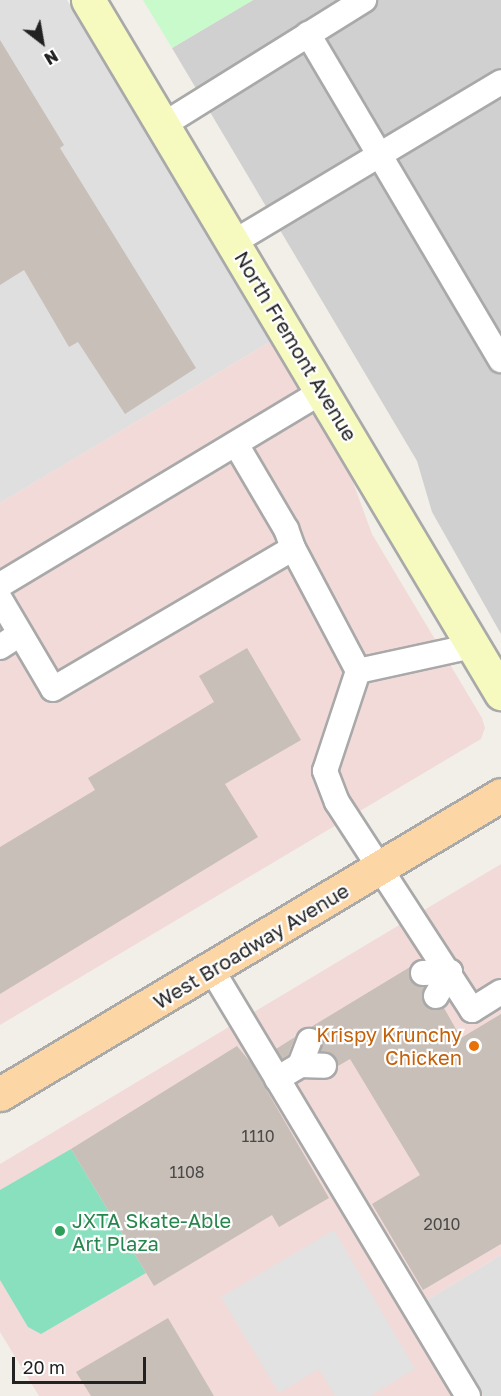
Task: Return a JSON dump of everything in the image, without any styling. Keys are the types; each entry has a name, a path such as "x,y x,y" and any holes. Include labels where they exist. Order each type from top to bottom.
{"main road":[{"name":"West Broadway Avenue","path":"0,1094 212,970 501,795"}],"street":[{"name":"North Fremont Avenue","path":"88,0 324,390 501,693"}],"lane":[{"path":"163,125 364,0"},
{"path":"308,34 382,155 501,360"},
{"path":"234,242 501,82"},
{"path":"0,585 324,390"},
{"path":"236,444 286,529 293,548 358,671 324,771 337,802 450,972 472,1010 501,992"},
{"path":"0,599 53,688 293,548"},
{"path":"0,647 21,634"},
{"path":"358,671 473,646"},
{"path":"212,970 468,1396"},
{"path":"423,973 450,972"},
{"path":"436,996 450,972"},
{"path":"277,1079 312,1065 309,1041"}],"shaded area":[{"path":"0,0 67,0 270,342 0,503"},
{"path":"253,0 501,0 501,634 432,512 417,461 172,48"},
{"path":"270,342 350,474 372,534 482,718 485,728 481,739 0,1025 0,503"},
{"path":"501,864 501,1255 427,1300 483,1396 39,1396 0,1332 0,1164"},
{"path":"334,1230 415,1369 370,1396 335,1396 319,1369 279,1393 221,1297"},
{"path":"501,1255 501,1396 483,1396 427,1300"}],"green space":[{"path":"143,0 253,0 172,48"},
{"name":"JXTA Skate-Able Art Plaza","path":"71,1149 146,1273 41,1334 28,1327 0,1280 0,1190"}],"building":[{"path":"0,40 64,145 60,148 196,368 125,414 78,342 69,347 24,270 0,285"},
{"path":"247,648 301,740 225,784 258,837 0,994 0,847 95,790 88,778 214,702 199,676"},
{"path":"410,967 411,981 425,987 424,1004 435,1010 444,1008 461,1038 501,1014 501,1244 423,1290 372,1204 420,1175 350,1059 338,1066 332,1054 320,1052 323,1038 311,1027"},
{"path":"295,1037 288,1055 282,1059 276,1049"},
{"path":"237,1046 251,1063 329,1198 279,1227 272,1215 154,1286 71,1149"},
{"path":"168,1318 214,1396 91,1396 76,1372"}],"place":[{"name":"Krispy Krunchy Chicken","path":"474,1046"},
{"name":"JXTA Skate-Able Art Plaza","path":"60,1231"}]}
